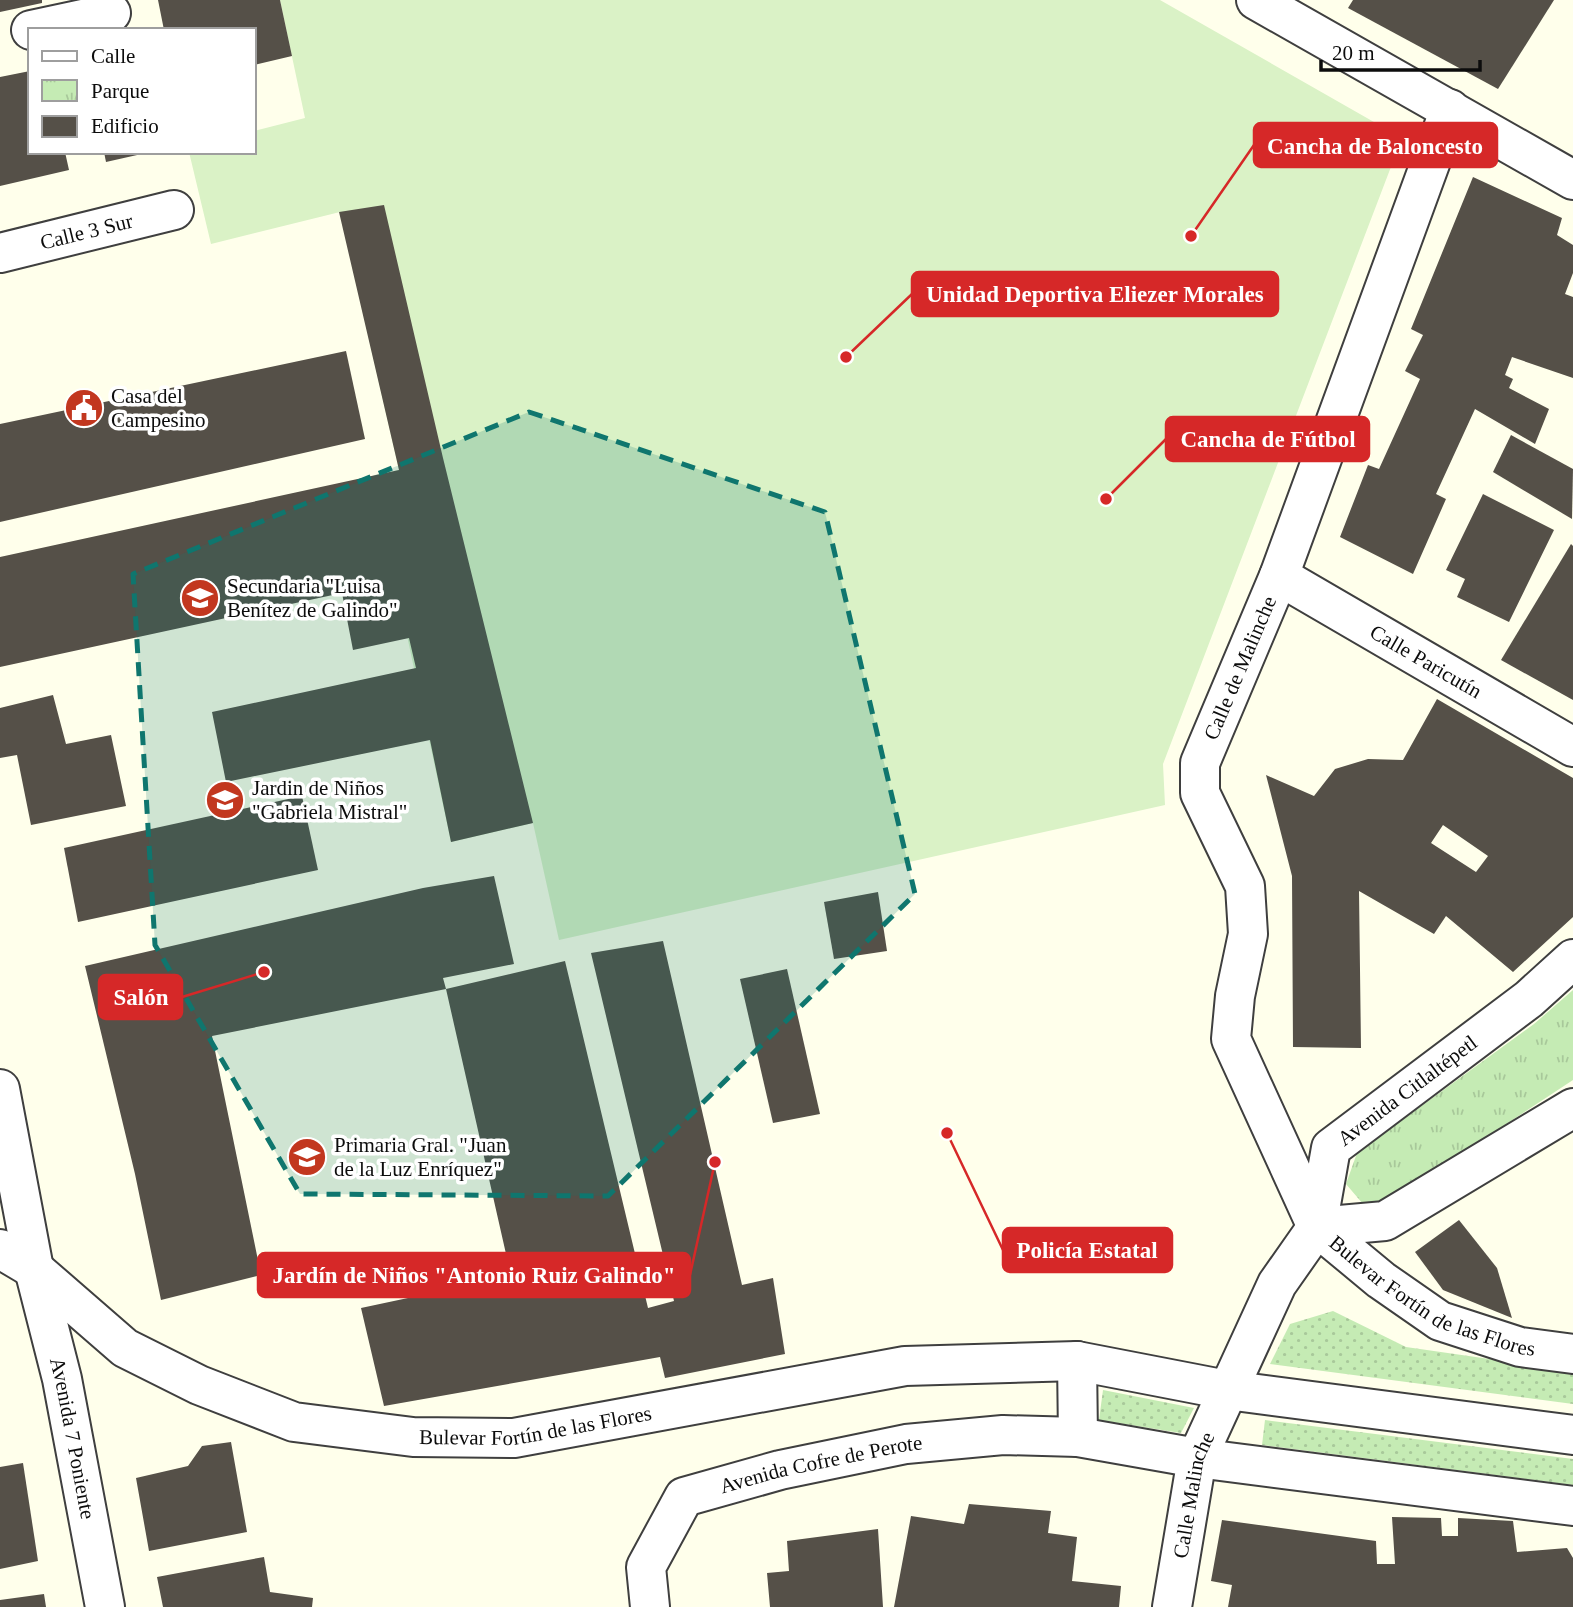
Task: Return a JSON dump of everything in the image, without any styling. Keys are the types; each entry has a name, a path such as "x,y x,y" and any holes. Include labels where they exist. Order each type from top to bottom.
{"street":[{"path":"1256,0 1573,180"},
{"path":"40,28 111,13"},
{"path":"0,36 28,30"},
{"name":"Calle de Malinche","path":"1317,1227 1231,1039 1248,934 1245,886 1200,793 1200,763 1279,576 1450,109"},
{"name":"Calle 3 Sur","path":"0,253 174,210"},
{"name":"Calle Paricutín","path":"1279,576 1573,747"},
{"name":"Avenida Citlaltépetl","path":"1317,1227 1331,1148 1529,999 1573,959"},
{"name":"Avenida 7 Poniente","path":"0,1089 34,1269 62,1378 105,1607"},
{"path":"1317,1227 1385,1221 1573,1108"},
{"name":"Bulevar Fortín de las Flores","path":"1227,1390 1277,1284 1317,1227 1381,1280 1440,1321 1520,1347 1573,1354"},
{"name":"Bulevar Fortín de las Flores","path":"0,1249 34,1269 125,1349 199,1385 295,1422 413,1437 514,1438 905,1366 1077,1362 1227,1390 1573,1435"},
{"path":"1077,1362 1078,1437"},
{"name":"Calle Malinche","path":"1172,1607 1197,1458 1227,1390"},
{"name":"Avenida Cofre de Perote","path":"650,1607 646,1567 684,1497 780,1470 906,1444 1003,1435 1078,1437 1197,1458"},
{"path":"1197,1458 1573,1507"}],"highlighted area":[{"path":"529,412 825,512 915,894 608,1196 300,1194 155,945 133,574"}],"green space":[{"path":"280,0 1160,0 1402,138 1163,764 1165,805 559,940 533,823 451,842 373,476 399,470 340,212 211,244 189,154 256,154 256,130 305,118"},
{"path":"1573,990 1573,1080 1391,1200 1363,1204 1346,1184 1357,1153 1534,1024"},
{"path":"1333,1311 1406,1347 1573,1371 1573,1404 1270,1364 1290,1324"},
{"path":"1103,1390 1194,1408 1181,1433 1099,1420"},
{"path":"1265,1420 1573,1459 1573,1485 1262,1445"}],"building":[{"path":"0,0 42,0 42,3 0,12"},
{"path":"158,0 280,0 292,56 256,65 256,28 164,28"},
{"path":"1353,0 1554,0 1498,89 1348,8"},
{"path":"28,71 28,154 65,154 69,170 0,186 0,77"},
{"path":"104,154 142,154 106,162"},
{"path":"1473,177 1562,218 1557,235 1573,245 1573,273 1565,294 1573,297 1573,378 1512,357 1505,375 1513,379 1509,388 1549,409 1535,444 1475,409 1436,494 1446,499 1413,574 1340,537 1368,465 1379,469 1420,379 1405,371 1423,335 1411,329"},
{"path":"384,205 533,823 451,842 430,740 226,782 212,712 416,668 409,638 353,650 342,593 0,667 0,557 399,470 339,212"},
{"path":"346,351 365,439 0,522 0,424"},
{"path":"1511,435 1573,469 1572,519 1493,472"},
{"path":"1483,494 1554,530 1509,622 1457,597 1465,579 1446,570"},
{"path":"1571,544 1573,546 1573,700 1501,660"},
{"path":"53,695 66,744 111,735 126,806 31,825 17,755 0,758 0,708"},
{"path":"1437,699 1573,778 1573,917 1513,972 1446,916 1434,934 1359,891 1361,1048 1293,1047 1292,876 1266,775 1314,796 1335,769 1368,759 1403,760","holes":["1443,825 1488,856 1476,872 1431,843"]},
{"path":"302,796 318,870 78,922 64,848"},
{"path":"494,876 514,964 443,978 446,989 212,1036 261,1275 161,1300 135,1174 85,966 423,888"},
{"path":"878,892 887,951 834,959 824,902"},
{"path":"663,941 742,1285 773,1278 785,1354 665,1378 660,1357 384,1406 361,1308 511,1276 446,989 565,961 648,1308 674,1301 591,953"},
{"path":"787,969 820,1114 773,1123 740,979"},
{"path":"1459,1220 1497,1268 1512,1318 1443,1290 1415,1252"},
{"path":"231,1442 247,1532 149,1551 136,1478 188,1466 202,1446"},
{"path":"23,1463 38,1561 0,1569 0,1467"},
{"path":"969,1504 1051,1511 1048,1533 1077,1537 1072,1581 1121,1586 1119,1607 894,1607 911,1516 964,1524"},
{"path":"1392,1517 1441,1518 1442,1536 1458,1536 1458,1518 1513,1521 1517,1552 1567,1548 1573,1558 1573,1607 1228,1607 1232,1585 1211,1581 1222,1520 1376,1541 1377,1564 1395,1564"},
{"path":"878,1529 883,1607 770,1607 767,1573 789,1571 787,1541"},
{"path":"264,1557 270,1592 313,1598 312,1607 163,1607 157,1577"},
{"path":"44,1594 46,1607 0,1607 0,1600"}],"place":[{"name":"Cancha de Baloncesto","path":"1191,236"},
{"name":"Unidad Deportiva Eliezer Morales","path":"846,357"},
{"name":"Casa del Campesino","path":"84,408"},
{"name":"Cancha de Fútbol","path":"1106,499"},
{"name":"Secundaria \"Luisa Benítez de Galindo\"","path":"200,598"},
{"name":"Jardin de Niños \"Gabriela Mistral\"","path":"225,800"},
{"name":"Salón","path":"264,972"},
{"name":"Policía Estatal","path":"947,1133"},
{"name":"Primaria Gral. \"Juan de la Luz Enríquez\"","path":"307,1157"},
{"name":"Jardín de Niños \"Antonio Ruiz Galindo\"","path":"715,1162"}]}
